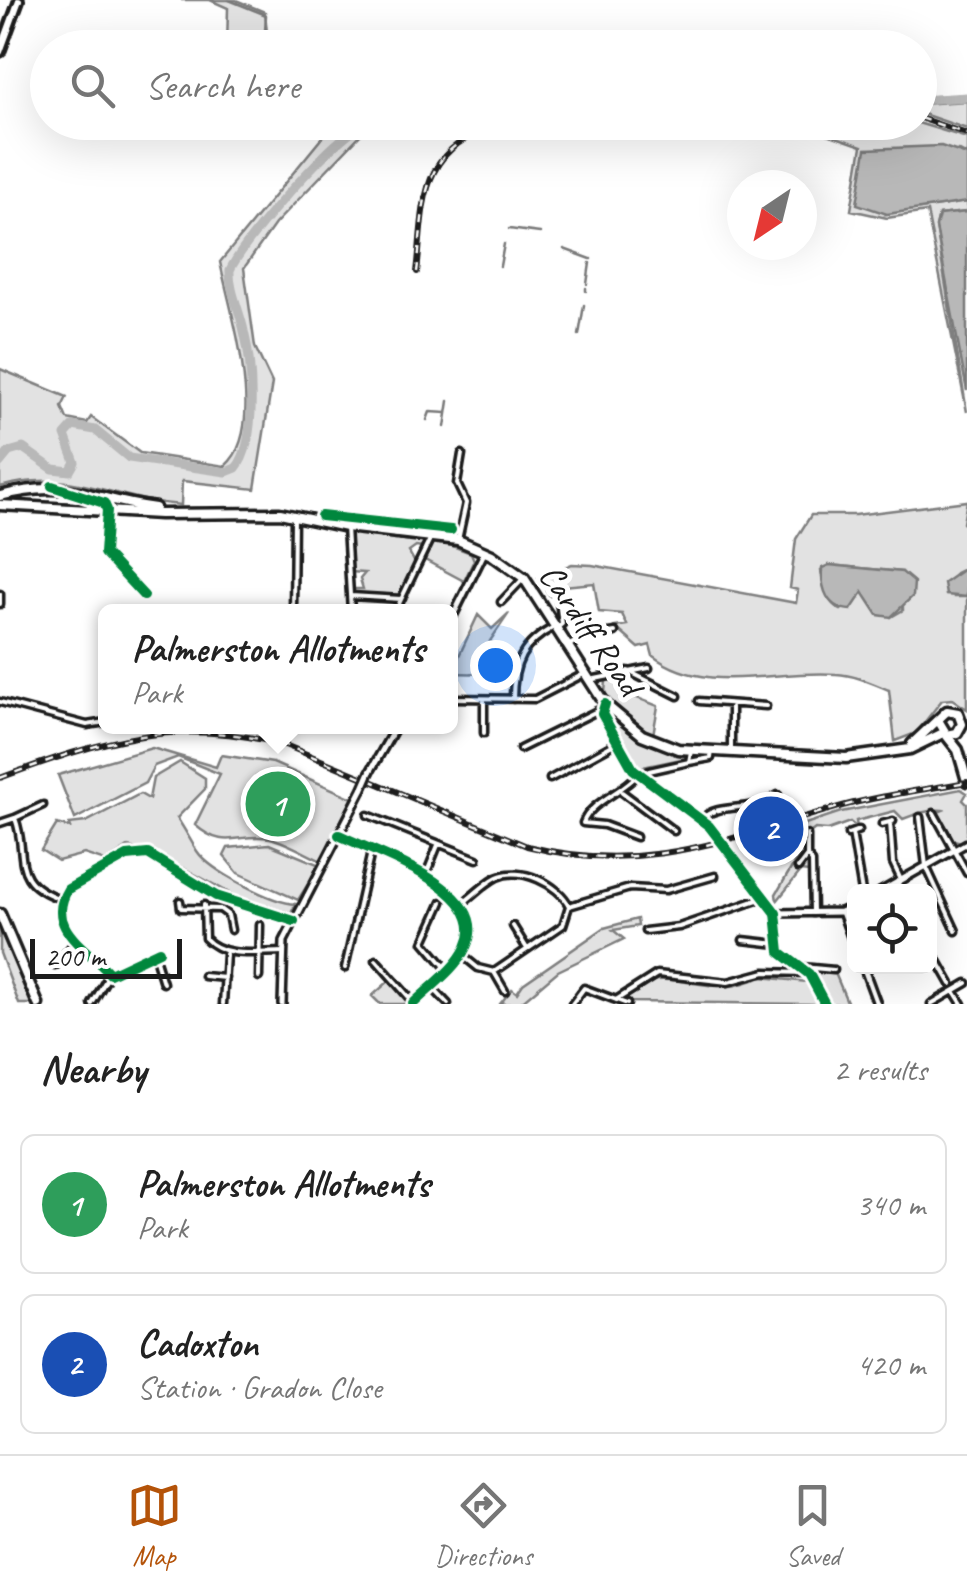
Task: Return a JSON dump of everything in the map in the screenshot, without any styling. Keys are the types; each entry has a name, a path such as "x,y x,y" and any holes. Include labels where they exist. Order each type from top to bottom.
{"main road":[{"path":"0,52 19,0"},
{"name":"Cardiff Road","path":"0,496 52,486 174,513"},
{"path":"32,488 33,506"},
{"name":"Cardiff Road","path":"0,505 294,515 346,526 433,533 458,540 524,578 604,706 642,735 692,751 846,758 904,749 963,728"},
{"path":"904,749 946,711 962,716 958,750"},
{"path":"938,720 958,750 967,781"},
{"path":"0,914 38,1004"}],"street":[{"path":"458,540 466,503 457,484 462,454"},
{"path":"52,486 99,501 107,510 103,521 104,553 144,596"},
{"path":"97,509 103,521"},
{"path":"293,604 294,515"},
{"path":"346,526 350,604"},
{"path":"399,604 433,533"},
{"path":"468,544 478,565"},
{"path":"458,606 484,552"},
{"path":"501,602 524,578"},
{"path":"513,698 514,676 526,644 562,624 558,593"},
{"path":"0,594 0,604"},
{"path":"350,596 402,599"},
{"path":"568,646 583,637 615,632"},
{"path":"458,698 535,700 586,678 649,668"},
{"path":"628,671 678,696"},
{"path":"484,698 484,733"},
{"path":"700,701 731,707 766,706"},
{"path":"0,702 87,726 98,724"},
{"path":"520,749 604,706 616,743 642,775 702,819 776,913 782,954 802,967 825,1004"},
{"path":"731,707 731,752"},
{"path":"282,1004 283,952 294,921 391,734"},
{"path":"550,778 616,743"},
{"path":"689,762 692,751"},
{"path":"636,837 583,823 591,808 642,775 711,758 712,752"},
{"path":"621,792 674,831"},
{"path":"702,819 712,810 752,809 778,795"},
{"path":"0,823 43,805"},
{"path":"934,813 967,874"},
{"path":"368,815 477,859"},
{"path":"920,817 926,866 956,931"},
{"path":"15,818 24,871 49,895 61,900"},
{"path":"882,824 891,822 892,862 900,884"},
{"path":"860,830 851,834 860,884"},
{"path":"339,835 425,877 464,903 471,929 462,955 413,1003 376,960"},
{"path":"798,868 807,856 807,835"},
{"path":"425,877 439,842"},
{"path":"894,884 967,843"},
{"path":"344,968 372,851"},
{"path":"110,974 64,928 61,900 68,889 127,856 148,854 216,896 294,921"},
{"path":"807,856 812,862 812,913"},
{"path":"464,903 508,874 549,884 560,890 570,906"},
{"path":"570,906 630,888 666,890 715,876"},
{"path":"646,931 680,928 764,898"},
{"path":"180,901 181,908 220,909 228,915 231,930"},
{"path":"442,902 424,942 447,969"},
{"path":"494,972 563,925 570,906"},
{"path":"204,908 206,938 226,952 283,952"},
{"path":"776,913 847,910"},
{"path":"842,912 847,926"},
{"path":"259,977 260,925"},
{"path":"513,926 527,949"},
{"path":"743,940 778,944"},
{"path":"55,966 74,942"},
{"path":"92,1004 110,974 156,952 163,983"},
{"path":"224,1004 226,952"},
{"path":"462,955 478,968 494,972 506,991"},
{"path":"937,959 951,984"},
{"path":"802,967 834,970"},
{"path":"616,1000 650,975 728,982 765,972 808,974"},
{"path":"866,974 877,1004"},
{"path":"204,976 225,978"},
{"path":"931,1004 967,984"},
{"path":"431,986 448,1004"},
{"path":"572,1004 584,988 627,1004"},
{"path":"954,991 962,1004"}],"shaded area":[{"path":"210,0 236,0 265,12 267,30 227,30 228,8"},
{"path":"967,101 967,129 937,119 937,103"},
{"path":"937,129 967,138 967,155 958,150 887,214 967,202 967,212 939,215 936,227 967,412 927,212 887,218 851,210 862,146 845,140 937,140"},
{"path":"320,140 355,140 275,224 244,268 255,347 272,383 255,489 182,481 181,505 70,483 25,482 0,487 0,369 67,397 62,407 67,419 87,423 91,417 140,453 225,466 238,449 245,398 238,338 220,262"},
{"path":"941,146 967,155 967,202 887,214 857,204 866,149"},
{"path":"967,212 967,391 936,227 939,215"},
{"path":"967,501 963,523 967,528 967,567 955,573 954,597 967,597 967,709 952,699 942,700 916,733 895,741 889,690 843,675 695,675 653,656 650,645 639,648 615,627 627,625 622,614 599,612 594,583 563,586 550,596 538,578 572,564 592,565 796,603 798,590 790,588 796,539 811,515 855,515","holes":["829,565 902,572 903,610 891,617 863,592 841,610 836,607 826,594 821,571"]},
{"path":"348,533 407,540 422,536 427,541 422,548 409,552 415,563 399,595 353,593 353,589 363,589 360,579 365,573 351,572"},
{"path":"434,539 471,553 474,560 464,581 423,559"},
{"path":"829,565 902,572 914,582 913,596 891,617 878,615 863,592 851,610 843,609 831,602 824,590 822,568"},
{"path":"967,567 967,597 946,595 944,583"},
{"path":"509,613 490,641 503,652 492,674 458,673 458,658 478,615 492,629"},
{"path":"619,674 622,692 658,706 653,735 624,716 605,693 606,681"},
{"path":"613,718 645,741 686,758 638,768 610,721"},
{"path":"152,748 216,767 221,755 273,763 353,798 322,861 270,838 224,839 206,833 195,825 220,774 178,757 154,766 145,783 75,819 58,775"},
{"path":"180,762 205,778 205,789 177,818 197,851 243,885 296,904 291,913 237,897 154,852 128,847 105,861 84,854 58,861 41,850 57,824 70,828 69,824 86,822 140,794 149,799 153,778"},
{"path":"961,789 967,793 963,800 967,804 967,838 961,842 954,840 938,812 943,810 903,819 895,811 856,821 857,828 850,822 828,830 815,829 801,840 797,870 809,861 809,872 801,871 777,901 776,894 798,857 790,829 841,812"},
{"path":"269,844 320,865 298,900 238,873 224,856 228,848"},
{"path":"637,919 638,926 613,930 624,939 558,971 519,1004 500,1004 512,989 517,993 523,984 604,928"},
{"path":"0,922 34,1004 19,1004 0,953"},
{"path":"810,967 835,973 848,1004 830,1004"},
{"path":"762,977 807,982 820,1004 626,1002 634,990 657,980 730,986"},
{"path":"389,981 406,1004 380,1004 372,996"}],"waterway":[{"path":"229,0 266,15 265,30"},
{"path":"937,99 967,97"},
{"path":"0,463 9,452 23,448 53,469 70,471 75,462 65,435 73,426 95,430 129,458 226,472 236,468 248,440 251,382 230,270 253,235 293,188 341,140"},
{"path":"509,229 540,233"},
{"path":"500,266 504,244"},
{"path":"564,249 591,259"},
{"path":"587,284 590,263"},
{"path":"579,335 584,305"},
{"path":"445,427 449,401"},
{"path":"427,420 430,412 447,413"}],"railway":[{"path":"937,124 967,134"},
{"path":"417,272 426,195 434,172 464,140"},
{"path":"0,778 107,743 163,734"},
{"path":"218,734 285,745 527,846 608,857 682,850 865,800 967,782"}],"cycle path":[{"path":"52,486 104,503 104,553 144,596"},
{"path":"321,516 451,530"},
{"path":"605,704 602,714 633,769 709,826 776,913 780,952 809,974 825,1004"},
{"path":"339,835 427,877 463,908 470,927 462,955 413,1004"},
{"path":"159,951 110,974 65,926 61,915 68,889 127,856 148,854 216,896 294,921"}],"place":[{"name":"Palmerston Allotments","path":"278,804"},
{"name":"Cadoxton","path":"771,829"}]}
